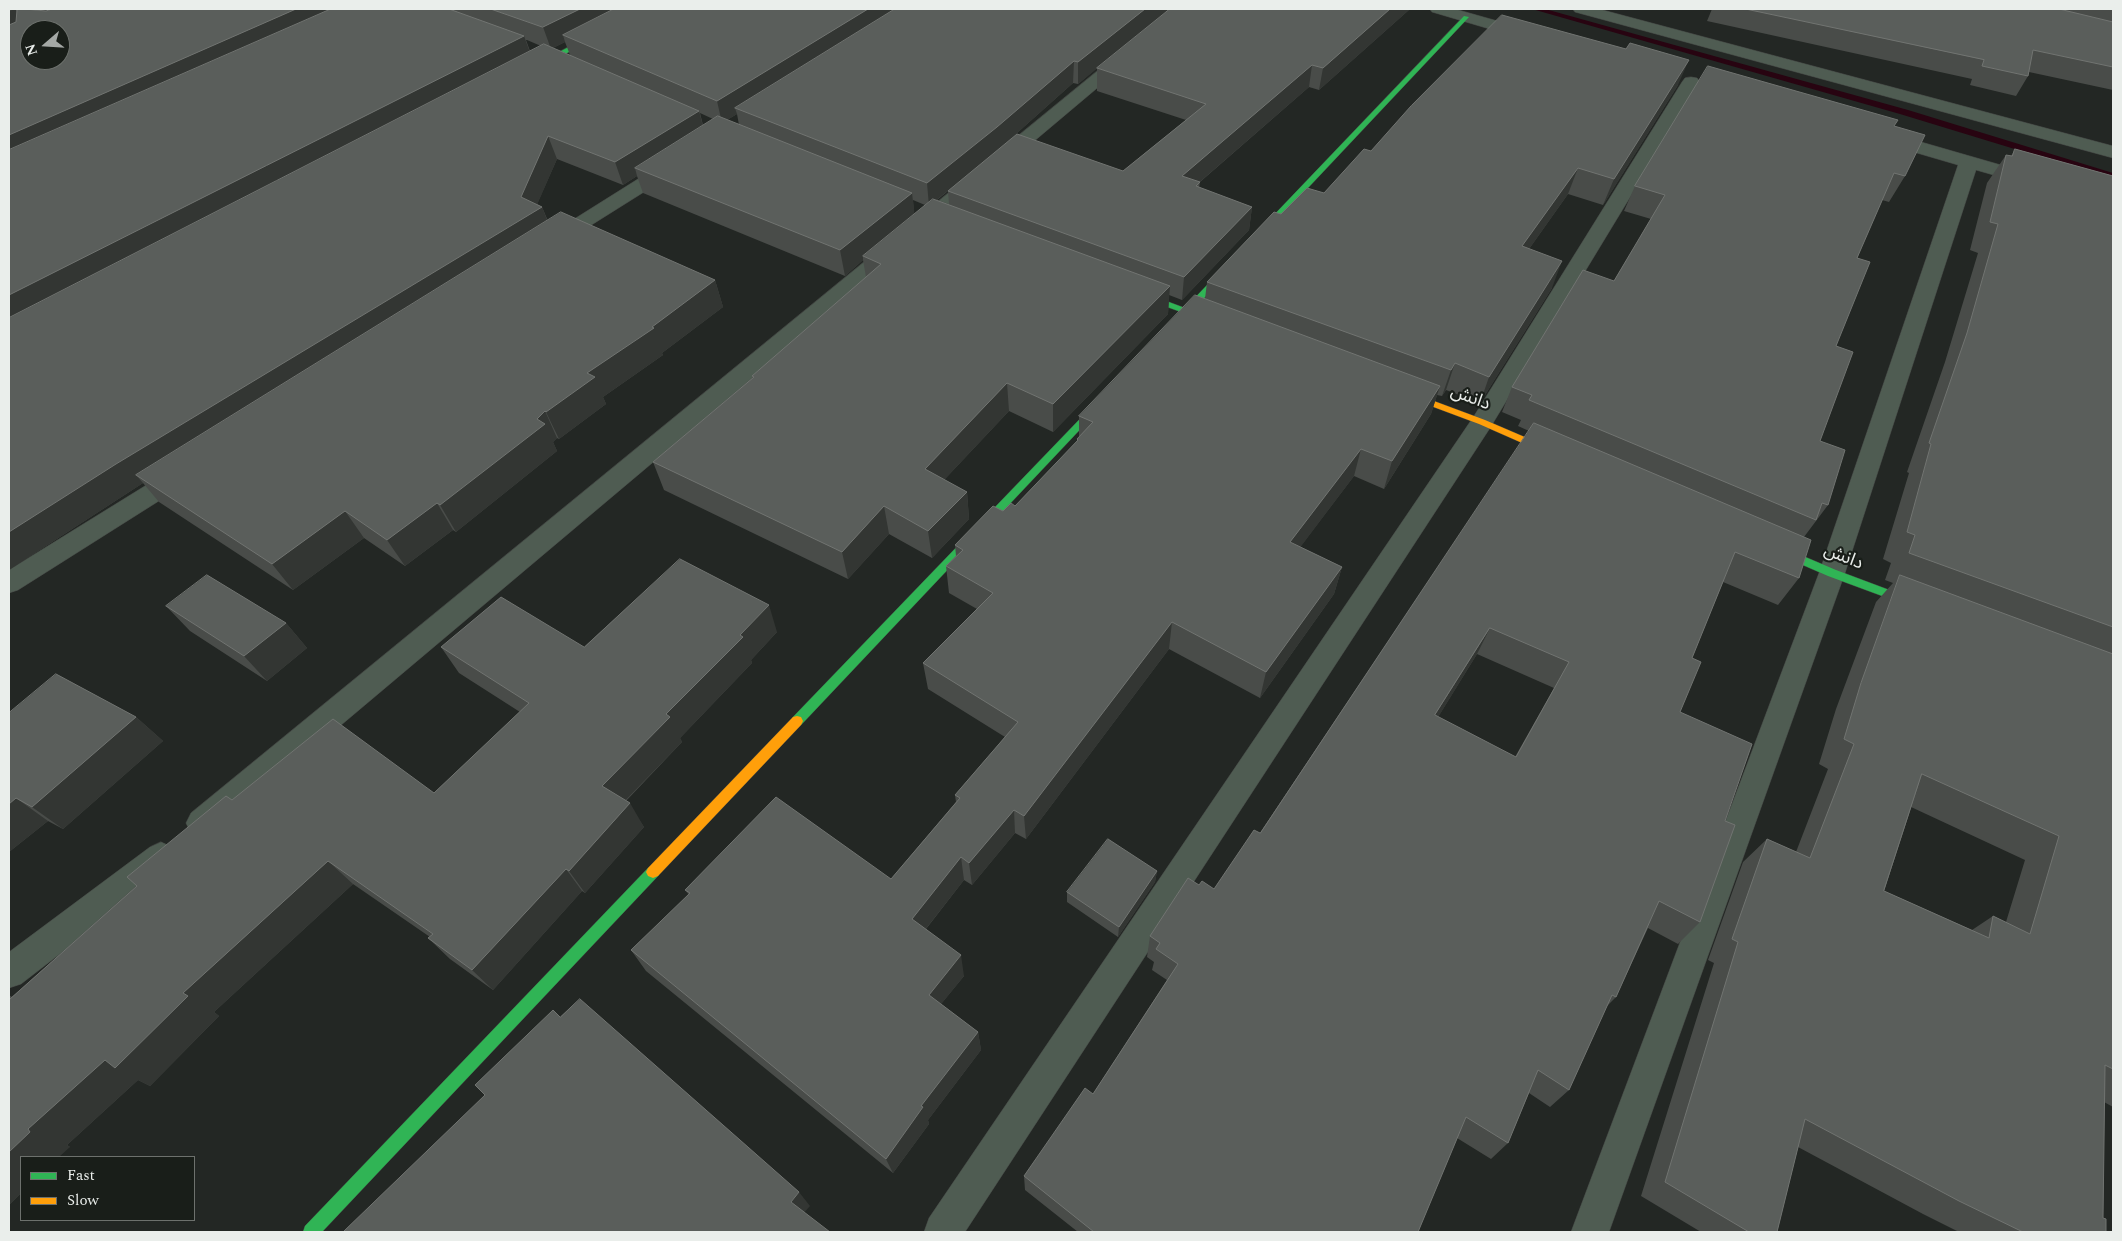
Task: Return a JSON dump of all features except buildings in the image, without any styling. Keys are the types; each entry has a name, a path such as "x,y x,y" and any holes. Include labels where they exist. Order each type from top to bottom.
{"street":[{"path":"518,76 557,60 645,9"},
{"path":"9,972 182,840 1183,9"},
{"path":"1438,9 1541,38"},
{"path":"1581,9 2113,152"},
{"path":"1167,333 1466,17"},
{"path":"535,52 557,60"},
{"path":"943,1232 1482,422 1691,82"},
{"path":"1864,132 2046,184"},
{"path":"530,255 690,154"},
{"path":"1590,1232 1832,573 1969,162"},
{"path":"1123,287 1224,325"},
{"name":"دانش","path":"1390,388 1482,422 1572,461"},
{"path":"311,1232 1112,390"},
{"path":"9,583 202,461"},
{"name":"دانش","path":"1760,542 1832,573 1932,611"}],"waterway":[{"path":"1536,9 1904,112 2113,176"}],"traffic: fast":[{"path":"531,69 645,9"},
{"path":"1176,323 1466,17"},
{"path":"1134,292 1216,322"},
{"path":"797,721 1104,399"},
{"path":"1770,546 1832,573 1920,606"},
{"path":"311,1232 653,872"}],"traffic: slow":[{"path":"1399,391 1482,422 1558,455"},
{"path":"653,872 797,721"}]}
